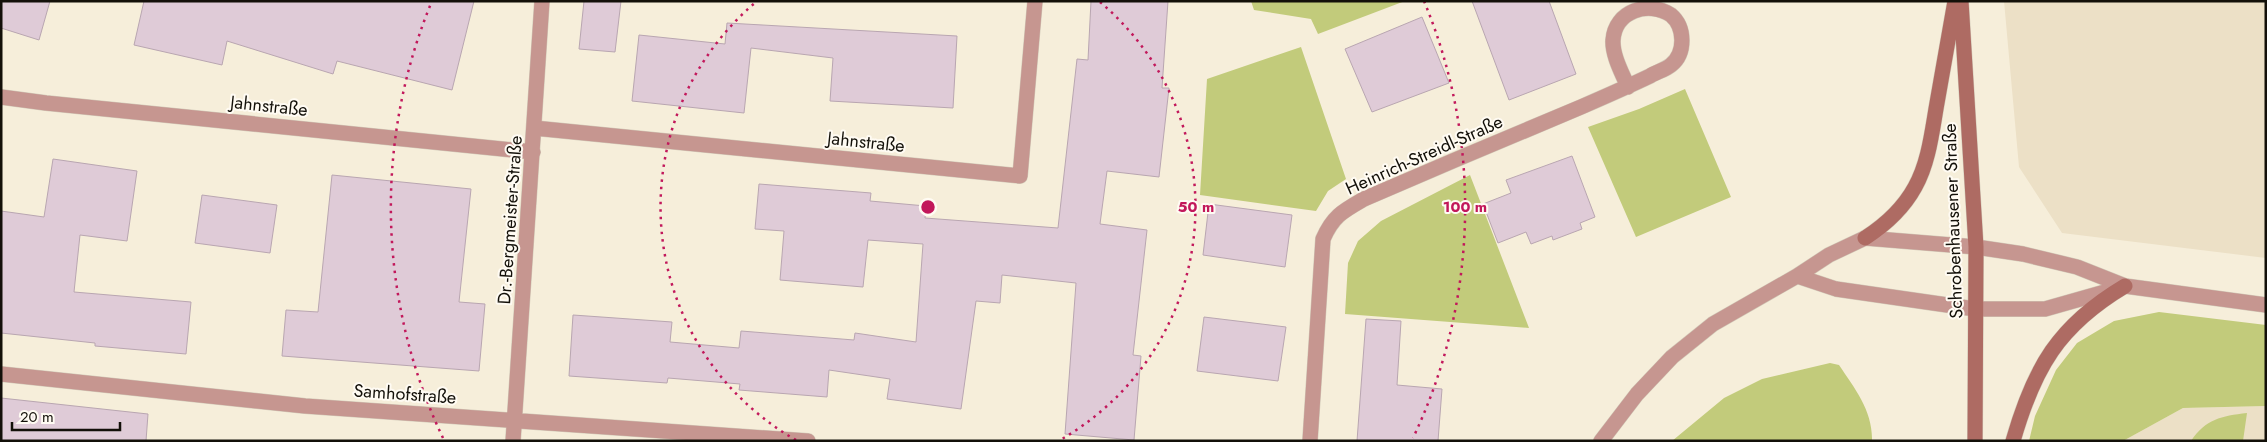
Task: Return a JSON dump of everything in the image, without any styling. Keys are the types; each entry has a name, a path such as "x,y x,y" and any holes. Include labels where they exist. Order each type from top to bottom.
{"main road":[{"path":"1865,238 1885,225 1902,207 1915,188 1923,169 1930,144 1954,1"},
{"name":"Schrobenhausener Straße","path":"1961,1 1976,247 1975,441"},
{"path":"2013,441 2031,386 2049,354 2072,325 2096,304 2125,286"}],"street":[{"name":"Dr.-Bergmeister-Straße","path":"514,441 542,1"},
{"name":"Jahnstraße","path":"534,128 1020,176 1035,1"},
{"name":"Heinrich-Streidl-Straße","path":"1310,441 1324,239 1330,225 1339,214 1364,199 1628,87 1671,66 1678,56 1682,45 1682,34 1672,15 1662,9 1639,6 1628,11 1619,20 1614,30 1614,48 1628,87"},
{"name":"Jahnstraße","path":"1,97 533,152"},
{"path":"1601,441 1637,394 1672,357 1713,324 1797,276 1829,255 1865,238 1976,247 2023,254 2077,267 2125,286 2266,305"},
{"path":"1797,276 1836,289 1975,309 2045,309 2125,286"},
{"name":"Samhofstraße","path":"1,374 305,406 808,441"}],"shaded area":[{"path":"2004,1 2266,1 2266,258 2062,233 2019,167"},
{"path":"2266,406 2266,441 2123,441 2183,408"}],"green space":[{"path":"1251,1 1405,1 1318,34 1311,19 1254,10"},
{"path":"1301,47 1346,179 1328,191 1316,211 1200,195 1207,79"},
{"path":"1685,89 1731,197 1636,237 1588,127 1639,109"},
{"path":"1470,175 1529,328 1345,314 1348,263 1358,241 1381,221"},
{"path":"2159,312 2266,325 2266,406 2183,408 2123,441 2029,441 2035,416 2056,370 2077,343 2114,321"},
{"path":"1830,363 1839,365 1862,401 1870,420 1872,441 1672,441 1724,398 1762,379"},
{"path":"2247,413 2243,441 2191,441 2208,423 2222,417"}],"building":[{"path":"1,1 50,1 39,40 1,28"},
{"path":"144,1 474,1 452,90 337,61 333,74 227,41 222,65 134,45"},
{"path":"584,1 621,1 615,52 579,49"},
{"path":"1091,1 1168,1 1162,88 1169,88 1159,177 1107,171 1100,224 1147,230 1133,355 1141,356 1134,440 1065,434 1076,283 1002,275 1000,303 976,301 961,409 887,399 890,379 829,370 827,397 739,390 740,384 668,378 667,383 569,376 573,315 672,322 670,342 739,348 741,331 854,340 855,333 916,342 923,244 868,240 863,287 780,280 784,231 755,229 759,184 871,193 870,201 926,206 925,218 1058,228 1077,59 1088,60"},
{"path":"1472,1 1549,1 1576,74 1509,100"},
{"path":"1422,17 1449,83 1372,112 1345,49"},
{"path":"727,23 957,36 953,108 830,101 833,58 751,48 744,113 632,101 639,35 725,44"},
{"path":"1572,156 1595,217 1580,223 1582,229 1553,240 1552,236 1531,244 1526,232 1498,243 1483,204 1511,193 1506,180"},
{"path":"53,159 137,171 127,241 80,235 74,292 191,302 186,354 95,346 95,343 1,333 1,211 44,217"},
{"path":"332,175 471,189 459,302 485,304 479,371 282,356 286,310 318,312"},
{"path":"202,195 277,205 270,253 195,243"},
{"path":"1209,204 1292,215 1285,267 1203,255"},
{"path":"1204,317 1286,327 1278,381 1197,371"},
{"path":"1366,319 1401,321 1397,385 1442,389 1438,441 1357,441"},
{"path":"1,398 148,414 146,441 1,441"}]}
